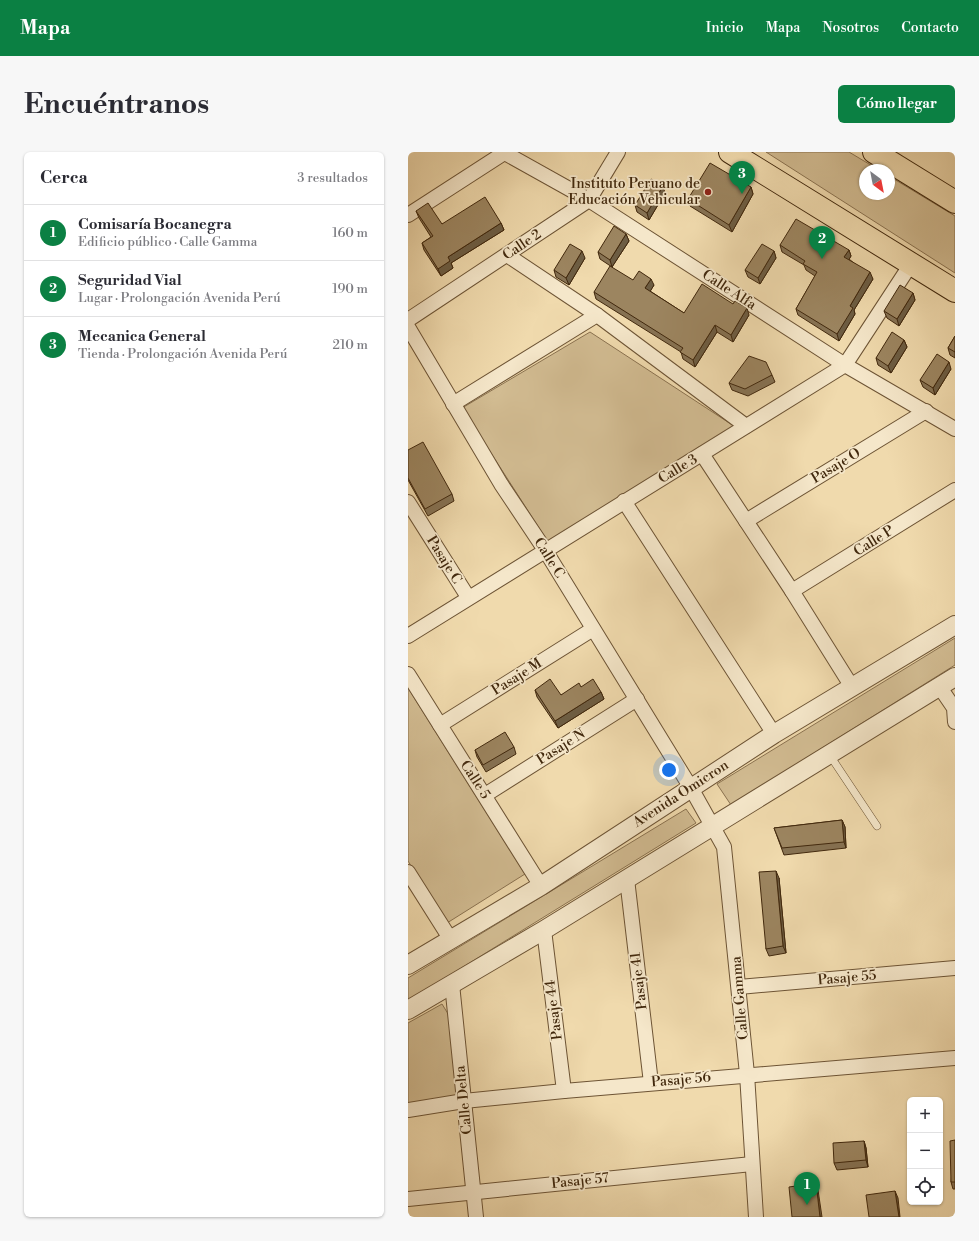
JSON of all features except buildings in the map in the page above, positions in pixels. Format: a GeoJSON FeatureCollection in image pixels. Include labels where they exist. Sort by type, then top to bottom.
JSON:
{"type":"FeatureCollection","features":[{"type":"Feature","properties":{"kind":"main road"},"geometry":{"type":"LineString","coordinates":[[730,152],[955,291]]}},
{"type":"Feature","properties":{"kind":"main road"},"geometry":{"type":"LineString","coordinates":[[874,152],[955,202]]}},
{"type":"Feature","properties":{"kind":"street","name":"Calle Alfa"},"geometry":{"type":"LineString","coordinates":[[504,152],[589,200],[845,365],[955,429]]}},
{"type":"Feature","properties":{"kind":"street"},"geometry":{"type":"LineString","coordinates":[[408,215],[504,152]]}},
{"type":"Feature","properties":{"kind":"street","name":"Calle 2"},"geometry":{"type":"LineString","coordinates":[[408,320],[589,200],[618,152]]}},
{"type":"Feature","properties":{"kind":"street"},"geometry":{"type":"LineString","coordinates":[[508,255],[597,315],[746,426]]}},
{"type":"Feature","properties":{"kind":"street","name":"Calle 3"},"geometry":{"type":"LineString","coordinates":[[408,636],[468,597],[845,365],[911,264]]}},
{"type":"Feature","properties":{"kind":"street"},"geometry":{"type":"LineString","coordinates":[[453,404],[597,315]]}},
{"type":"Feature","properties":{"kind":"street","name":"Calle C"},"geometry":{"type":"LineString","coordinates":[[408,327],[501,484],[545,550],[691,788]]}},
{"type":"Feature","properties":{"kind":"street","name":"Pasaje O"},"geometry":{"type":"LineString","coordinates":[[746,521],[926,411]]}},
{"type":"Feature","properties":{"kind":"street"},"geometry":{"type":"LineString","coordinates":[[702,454],[792,591],[852,687]]}},
{"type":"Feature","properties":{"kind":"street","name":"Calle P"},"geometry":{"type":"LineString","coordinates":[[792,591],[955,490]]}},
{"type":"Feature","properties":{"kind":"street"},"geometry":{"type":"LineString","coordinates":[[624,501],[774,734]]}},
{"type":"Feature","properties":{"kind":"street","name":"Pasaje C"},"geometry":{"type":"LineString","coordinates":[[408,502],[468,597]]}},
{"type":"Feature","properties":{"kind":"street","name":"Avenida Omicron"},"geometry":{"type":"LineString","coordinates":[[408,965],[541,886],[774,734],[955,625]]}},
{"type":"Feature","properties":{"kind":"street","name":"Pasaje M"},"geometry":{"type":"LineString","coordinates":[[440,725],[593,629]]}},
{"type":"Feature","properties":{"kind":"street","name":"Calle 5"},"geometry":{"type":"LineString","coordinates":[[408,674],[541,886]]}},
{"type":"Feature","properties":{"kind":"street"},"geometry":{"type":"LineString","coordinates":[[408,1010],[544,930],[955,677]]}},
{"type":"Feature","properties":{"kind":"street"},"geometry":{"type":"LineString","coordinates":[[940,686],[954,708],[955,722]]}},
{"type":"Feature","properties":{"kind":"street","name":"Pasaje N"},"geometry":{"type":"LineString","coordinates":[[485,795],[637,699]]}},
{"type":"Feature","properties":{"kind":"street","name":"Calle Gamma"},"geometry":{"type":"LineString","coordinates":[[691,788],[724,847],[747,1074],[756,1217]]}},
{"type":"Feature","properties":{"kind":"street"},"geometry":{"type":"LineString","coordinates":[[408,872],[451,940]]}},
{"type":"Feature","properties":{"kind":"street","name":"Pasaje 41"},"geometry":{"type":"LineString","coordinates":[[627,879],[651,1083]]}},
{"type":"Feature","properties":{"kind":"street","name":"Pasaje 44"},"geometry":{"type":"LineString","coordinates":[[544,930],[564,1091]]}},
{"type":"Feature","properties":{"kind":"street","name":"Pasaje 55"},"geometry":{"type":"LineString","coordinates":[[739,987],[955,968]]}},
{"type":"Feature","properties":{"kind":"street","name":"Calle Delta"},"geometry":{"type":"LineString","coordinates":[[452,984],[476,1217]]}},
{"type":"Feature","properties":{"kind":"street","name":"Pasaje 56"},"geometry":{"type":"LineString","coordinates":[[408,1110],[464,1101],[564,1091],[747,1074],[955,1058]]}},
{"type":"Feature","properties":{"kind":"street","name":"Pasaje 57"},"geometry":{"type":"LineString","coordinates":[[408,1199],[752,1164]]}},
{"type":"Feature","properties":{"kind":"lane"},"geometry":{"type":"LineString","coordinates":[[829,754],[877,826]]}},
{"type":"Feature","properties":{"kind":"shaded area"},"geometry":{"type":"Polygon","coordinates":[[[766,152],[849,152],[869,164],[859,164],[859,200],[895,200],[895,180],[955,216],[955,273],[766,152]]]}},
{"type":"Feature","properties":{"kind":"shaded area"},"geometry":{"type":"Polygon","coordinates":[[[590,332],[737,428],[550,545],[462,408],[590,332]]]}},
{"type":"Feature","properties":{"kind":"shaded area"},"geometry":{"type":"Polygon","coordinates":[[[955,638],[955,665],[731,805],[717,784],[955,638]]]}},
{"type":"Feature","properties":{"kind":"shaded area"},"geometry":{"type":"Polygon","coordinates":[[[408,688],[525,874],[447,923],[408,861],[408,688]]]}},
{"type":"Feature","properties":{"kind":"shaded area"},"geometry":{"type":"Polygon","coordinates":[[[686,809],[696,823],[408,1001],[408,978],[686,809]]]}},
{"type":"Feature","properties":{"kind":"shaded area"},"geometry":{"type":"Polygon","coordinates":[[[442,1004],[450,1017],[458,1100],[408,1108],[408,1023],[442,1004]]]}},
{"type":"Feature","properties":{"kind":"place","name":"Instituto Peruano de Educación Vehicular"},"geometry":{"type":"Point","coordinates":[708,192]}},
{"type":"Feature","properties":{"kind":"place","name":"Mecanica General"},"geometry":{"type":"Point","coordinates":[742,194]}},
{"type":"Feature","properties":{"kind":"place","name":"Seguridad Vial"},"geometry":{"type":"Point","coordinates":[822,259]}},
{"type":"Feature","properties":{"kind":"place","name":"Comisaría Bocanegra"},"geometry":{"type":"Point","coordinates":[807,1205]}}]}
